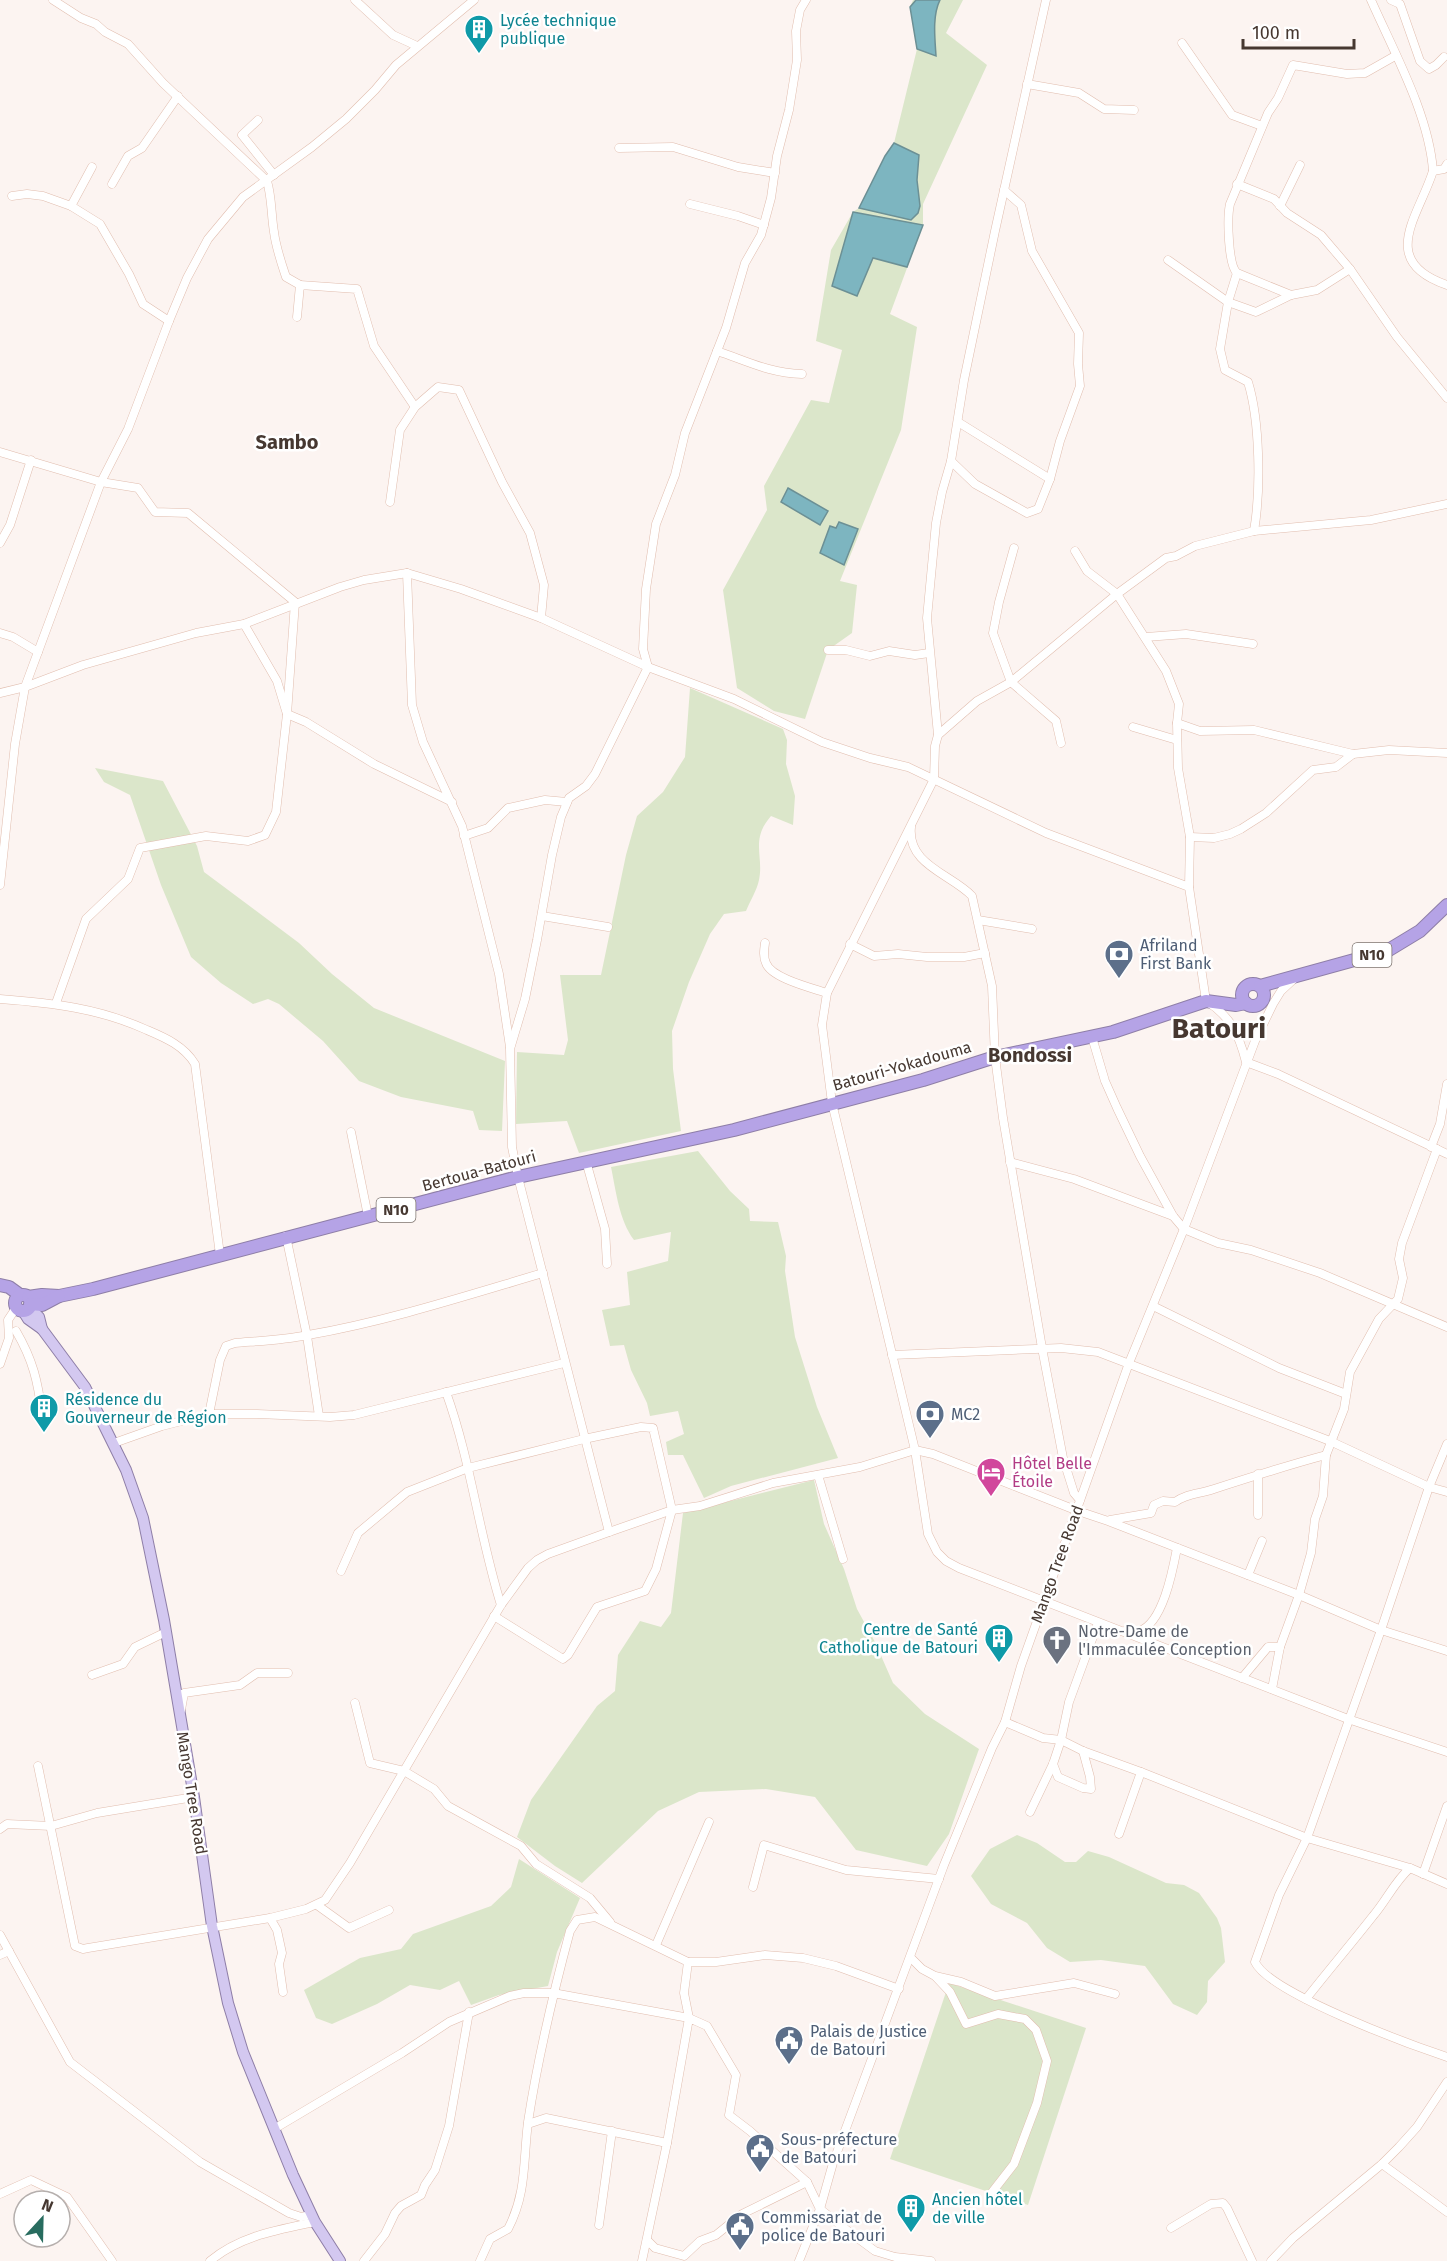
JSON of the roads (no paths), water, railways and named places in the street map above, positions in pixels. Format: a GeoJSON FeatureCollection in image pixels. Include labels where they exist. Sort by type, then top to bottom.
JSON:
{"type":"FeatureCollection","features":[{"type":"Feature","properties":{"kind":"highway","name":"N10"},"geometry":{"type":"LineString","coordinates":[[1260,986],[1387,951],[1420,931],[1447,905]]}},
{"type":"Feature","properties":{"kind":"highway","name":"N10"},"geometry":{"type":"LineString","coordinates":[[1263,1000],[1290,979]]}},
{"type":"Feature","properties":{"kind":"highway"},"geometry":{"type":"LineString","coordinates":[[1250,984],[1260,986],[1263,991],[1263,1000],[1256,1006],[1244,997],[1250,984]]}},
{"type":"Feature","properties":{"kind":"highway","name":"Batouri-Yokadouma"},"geometry":{"type":"LineString","coordinates":[[734,1130],[923,1080],[995,1057],[1092,1037],[1212,1002],[1236,1005],[1244,997]]}},
{"type":"Feature","properties":{"kind":"highway","name":"Bertoua-Batouri"},"geometry":{"type":"LineString","coordinates":[[23,1304],[42,1305],[59,1296],[518,1177],[734,1130]]}},
{"type":"Feature","properties":{"kind":"highway"},"geometry":{"type":"LineString","coordinates":[[0,1284],[15,1291],[23,1304]]}},
{"type":"Feature","properties":{"kind":"highway"},"geometry":{"type":"LineString","coordinates":[[0,1291],[5,1297],[23,1304]]}},
{"type":"Feature","properties":{"kind":"main road","name":"Mango Tree Road"},"geometry":{"type":"LineString","coordinates":[[23,1304],[28,1319],[42,1329],[85,1386],[126,1470],[143,1518],[181,1715],[212,1926],[228,2003],[243,2052],[313,2218],[340,2261]]}},
{"type":"Feature","properties":{"kind":"street"},"geometry":{"type":"LineString","coordinates":[[53,0],[128,44],[178,96],[271,178]]}},
{"type":"Feature","properties":{"kind":"street"},"geometry":{"type":"LineString","coordinates":[[356,0],[393,35],[417,46]]}},
{"type":"Feature","properties":{"kind":"street"},"geometry":{"type":"LineString","coordinates":[[0,885],[15,744],[25,687],[101,482],[128,429],[169,321],[208,239],[243,197],[346,119],[375,90],[396,64],[474,0]]}},
{"type":"Feature","properties":{"kind":"street"},"geometry":{"type":"LineString","coordinates":[[510,1049],[525,999],[554,843],[567,802],[586,786],[594,774],[648,667],[644,649],[646,589],[656,524],[675,475],[685,433],[726,328],[745,263],[759,241],[764,225],[796,72],[796,31],[800,10],[806,0]]}},
{"type":"Feature","properties":{"kind":"street"},"geometry":{"type":"LineString","coordinates":[[1046,0],[964,380],[951,461],[936,523],[927,618],[938,735],[935,746],[934,779],[827,993],[822,1025],[832,1103],[915,1450],[928,1534],[937,1552],[946,1561],[959,1568],[1045,1599],[1098,1623],[1348,1719],[1447,1752]]}},
{"type":"Feature","properties":{"kind":"street"},"geometry":{"type":"LineString","coordinates":[[1371,0],[1430,141],[1433,171],[1413,217],[1407,246],[1411,259],[1420,270],[1434,281],[1447,285]]}},
{"type":"Feature","properties":{"kind":"street"},"geometry":{"type":"LineString","coordinates":[[1391,0],[1400,4],[1420,61],[1429,69],[1444,57]]}},
{"type":"Feature","properties":{"kind":"street"},"geometry":{"type":"LineString","coordinates":[[1182,43],[1232,115],[1262,126]]}},
{"type":"Feature","properties":{"kind":"street"},"geometry":{"type":"LineString","coordinates":[[1291,295],[1237,273],[1231,263],[1227,216],[1237,184],[1262,126],[1293,65],[1347,74],[1365,73],[1395,56]]}},
{"type":"Feature","properties":{"kind":"street"},"geometry":{"type":"LineString","coordinates":[[1027,84],[1079,93],[1104,109],[1134,110]]}},
{"type":"Feature","properties":{"kind":"street"},"geometry":{"type":"LineString","coordinates":[[112,184],[128,156],[142,148],[178,96]]}},
{"type":"Feature","properties":{"kind":"street"},"geometry":{"type":"LineString","coordinates":[[258,120],[242,135],[271,178],[276,247],[286,277],[300,285],[357,289],[374,346],[415,407]]}},
{"type":"Feature","properties":{"kind":"street"},"geometry":{"type":"LineString","coordinates":[[619,148],[673,147],[738,167],[775,173]]}},
{"type":"Feature","properties":{"kind":"street"},"geometry":{"type":"LineString","coordinates":[[1433,171],[1444,169],[1447,164]]}},
{"type":"Feature","properties":{"kind":"street"},"geometry":{"type":"LineString","coordinates":[[1280,206],[1300,165]]}},
{"type":"Feature","properties":{"kind":"street"},"geometry":{"type":"LineString","coordinates":[[71,206],[92,167]]}},
{"type":"Feature","properties":{"kind":"street"},"geometry":{"type":"LineString","coordinates":[[1237,184],[1274,199],[1287,213],[1321,235],[1350,269],[1397,337],[1447,398]]}},
{"type":"Feature","properties":{"kind":"street"},"geometry":{"type":"LineString","coordinates":[[951,461],[975,484],[1027,513],[1038,509],[1080,386],[1079,333],[1032,251],[1021,206],[1004,190]]}},
{"type":"Feature","properties":{"kind":"street"},"geometry":{"type":"LineString","coordinates":[[12,196],[27,194],[43,196],[71,206],[100,224],[129,274],[143,304],[169,321]]}},
{"type":"Feature","properties":{"kind":"street"},"geometry":{"type":"LineString","coordinates":[[690,204],[764,225]]}},
{"type":"Feature","properties":{"kind":"street"},"geometry":{"type":"LineString","coordinates":[[1168,260],[1228,302],[1256,312],[1291,295],[1317,290],[1350,269]]}},
{"type":"Feature","properties":{"kind":"street"},"geometry":{"type":"LineString","coordinates":[[1237,273],[1228,302],[1220,349],[1225,370],[1248,382],[1254,401],[1259,500],[1254,531]]}},
{"type":"Feature","properties":{"kind":"street"},"geometry":{"type":"LineString","coordinates":[[297,317],[300,285]]}},
{"type":"Feature","properties":{"kind":"street"},"geometry":{"type":"LineString","coordinates":[[717,351],[759,368],[802,374]]}},
{"type":"Feature","properties":{"kind":"street"},"geometry":{"type":"LineString","coordinates":[[390,502],[400,430],[415,407],[438,387],[459,390],[502,482],[530,534],[544,585],[541,618]]}},
{"type":"Feature","properties":{"kind":"street"},"geometry":{"type":"LineString","coordinates":[[958,422],[1050,479]]}},
{"type":"Feature","properties":{"kind":"street"},"geometry":{"type":"LineString","coordinates":[[0,452],[101,482],[138,488],[155,512],[188,513],[295,602]]}},
{"type":"Feature","properties":{"kind":"street"},"geometry":{"type":"LineString","coordinates":[[0,543],[10,525],[31,460]]}},
{"type":"Feature","properties":{"kind":"street"},"geometry":{"type":"LineString","coordinates":[[938,735],[977,701],[1011,682],[1117,594],[1166,558],[1176,556],[1195,546],[1254,531],[1371,520],[1445,504],[1447,494]]}},
{"type":"Feature","properties":{"kind":"street"},"geometry":{"type":"LineString","coordinates":[[1014,548],[993,633],[1011,682],[1056,721],[1060,743]]}},
{"type":"Feature","properties":{"kind":"street"},"geometry":{"type":"LineString","coordinates":[[1075,551],[1087,571],[1117,594],[1170,677],[1179,704],[1178,768],[1190,837],[1189,887],[1212,1002],[1226,1016],[1242,1045],[1246,1062],[1278,1074],[1447,1154]]}},
{"type":"Feature","properties":{"kind":"street"},"geometry":{"type":"LineString","coordinates":[[406,573],[412,705],[423,742],[452,802],[464,836],[499,974],[510,1049],[512,1147],[564,1363],[609,1532]]}},
{"type":"Feature","properties":{"kind":"street"},"geometry":{"type":"LineString","coordinates":[[0,693],[195,633],[244,624],[295,602],[364,580],[406,573],[461,589],[541,618],[648,667],[734,699],[822,742],[870,758],[908,766],[1046,833],[1189,887]]}},
{"type":"Feature","properties":{"kind":"street"},"geometry":{"type":"LineString","coordinates":[[56,1003],[86,919],[128,879],[140,848],[206,836],[248,841],[265,835],[276,812],[287,714],[295,602]]}},
{"type":"Feature","properties":{"kind":"street"},"geometry":{"type":"LineString","coordinates":[[244,624],[277,681],[287,714]]}},
{"type":"Feature","properties":{"kind":"street"},"geometry":{"type":"LineString","coordinates":[[0,633],[13,637],[38,652]]}},
{"type":"Feature","properties":{"kind":"street"},"geometry":{"type":"LineString","coordinates":[[1146,638],[1186,634],[1253,644]]}},
{"type":"Feature","properties":{"kind":"street"},"geometry":{"type":"LineString","coordinates":[[828,650],[846,650],[870,656],[889,651],[915,655],[929,653]]}},
{"type":"Feature","properties":{"kind":"street"},"geometry":{"type":"LineString","coordinates":[[287,714],[306,722],[374,764],[452,802]]}},
{"type":"Feature","properties":{"kind":"street"},"geometry":{"type":"LineString","coordinates":[[1177,723],[1200,731],[1254,730],[1353,754],[1389,750],[1447,753]]}},
{"type":"Feature","properties":{"kind":"street"},"geometry":{"type":"LineString","coordinates":[[1133,728],[1177,740]]}},
{"type":"Feature","properties":{"kind":"street"},"geometry":{"type":"LineString","coordinates":[[1190,837],[1214,838],[1241,829],[1266,813],[1313,770],[1336,767],[1353,754]]}},
{"type":"Feature","properties":{"kind":"street"},"geometry":{"type":"LineString","coordinates":[[464,836],[488,828],[508,808],[544,800],[567,802]]}},
{"type":"Feature","properties":{"kind":"street"},"geometry":{"type":"LineString","coordinates":[[911,823],[910,834],[914,850],[925,863],[962,885],[972,896],[978,920],[992,986],[995,1057],[1010,1162],[1042,1348],[1063,1458],[1074,1492],[1080,1500]]}},
{"type":"Feature","properties":{"kind":"street"},"geometry":{"type":"LineString","coordinates":[[898,850],[914,850]]}},
{"type":"Feature","properties":{"kind":"street"},"geometry":{"type":"LineString","coordinates":[[542,916],[608,927]]}},
{"type":"Feature","properties":{"kind":"street"},"geometry":{"type":"LineString","coordinates":[[978,920],[1032,929]]}},
{"type":"Feature","properties":{"kind":"street"},"geometry":{"type":"LineString","coordinates":[[765,943],[765,962],[771,971],[827,993]]}},
{"type":"Feature","properties":{"kind":"street"},"geometry":{"type":"LineString","coordinates":[[850,944],[874,956],[898,954],[964,957],[985,953]]}},
{"type":"Feature","properties":{"kind":"street","name":"Mango Tree Road"},"geometry":{"type":"LineString","coordinates":[[798,2261],[820,2209],[833,2163],[939,1879],[992,1748],[1005,1722],[1021,1666],[1129,1363],[1184,1229],[1246,1062],[1273,1004],[1290,979]]}},
{"type":"Feature","properties":{"kind":"street"},"geometry":{"type":"LineString","coordinates":[[0,999],[56,1003],[103,1012],[167,1039],[188,1054],[195,1064],[220,1255]]}},
{"type":"Feature","properties":{"kind":"street"},"geometry":{"type":"LineString","coordinates":[[1092,1037],[1105,1081],[1117,1108],[1173,1216],[1184,1229],[1218,1243],[1251,1250],[1310,1269],[1447,1327]]}},
{"type":"Feature","properties":{"kind":"street"},"geometry":{"type":"LineString","coordinates":[[1272,1689],[1280,1647],[1311,1553],[1315,1519],[1323,1496],[1326,1455],[1344,1408],[1350,1371],[1379,1319],[1398,1299],[1403,1278],[1399,1259],[1402,1243],[1434,1148],[1447,1084]]}},
{"type":"Feature","properties":{"kind":"street"},"geometry":{"type":"LineString","coordinates":[[351,1132],[368,1216]]}},
{"type":"Feature","properties":{"kind":"street"},"geometry":{"type":"LineString","coordinates":[[586,1161],[605,1229],[607,1264]]}},
{"type":"Feature","properties":{"kind":"street"},"geometry":{"type":"LineString","coordinates":[[1010,1162],[1074,1179],[1173,1216]]}},
{"type":"Feature","properties":{"kind":"street"},"geometry":{"type":"LineString","coordinates":[[286,1236],[307,1336],[319,1416]]}},
{"type":"Feature","properties":{"kind":"street"},"geometry":{"type":"LineString","coordinates":[[209,1414],[220,1360],[226,1346],[235,1343],[307,1336],[425,1309],[543,1273]]}},
{"type":"Feature","properties":{"kind":"street"},"geometry":{"type":"LineString","coordinates":[[9,1338],[21,1324],[23,1304]]}},
{"type":"Feature","properties":{"kind":"street"},"geometry":{"type":"LineString","coordinates":[[0,1364],[9,1338],[8,1320],[23,1304]]}},
{"type":"Feature","properties":{"kind":"street"},"geometry":{"type":"LineString","coordinates":[[1153,1306],[1279,1368],[1346,1394]]}},
{"type":"Feature","properties":{"kind":"street"},"geometry":{"type":"LineString","coordinates":[[16,1331],[28,1350],[37,1377],[42,1414]]}},
{"type":"Feature","properties":{"kind":"street"},"geometry":{"type":"LineString","coordinates":[[892,1355],[1042,1348],[1087,1350],[1129,1363],[1330,1441],[1429,1487],[1447,1492]]}},
{"type":"Feature","properties":{"kind":"street"},"geometry":{"type":"LineString","coordinates":[[114,1443],[162,1426],[209,1414],[354,1415],[564,1363]]}},
{"type":"Feature","properties":{"kind":"street"},"geometry":{"type":"LineString","coordinates":[[446,1392],[457,1422],[490,1568],[501,1605]]}},
{"type":"Feature","properties":{"kind":"street"},"geometry":{"type":"LineString","coordinates":[[341,1571],[358,1533],[407,1492],[468,1468],[584,1439],[641,1427],[653,1428],[672,1510],[664,1547],[649,1587],[639,1594],[597,1607],[565,1658],[560,1659],[494,1616]]}},
{"type":"Feature","properties":{"kind":"street"},"geometry":{"type":"LineString","coordinates":[[1447,1444],[1429,1487],[1307,1839],[1279,1895],[1255,1962],[1263,1971],[1306,1999],[1349,2020],[1447,2056]]}},
{"type":"Feature","properties":{"kind":"street"},"geometry":{"type":"LineString","coordinates":[[38,1766],[75,1946],[78,1948],[270,1918],[317,1905],[331,1894],[341,1878],[501,1605],[528,1568],[537,1560],[672,1510],[700,1506],[773,1483],[860,1467],[915,1450],[933,1454],[1248,1575],[1381,1630],[1447,1651]]}},
{"type":"Feature","properties":{"kind":"street"},"geometry":{"type":"LineString","coordinates":[[1108,1521],[1151,1513],[1154,1504],[1163,1501],[1175,1502],[1184,1496],[1326,1455]]}},
{"type":"Feature","properties":{"kind":"street"},"geometry":{"type":"LineString","coordinates":[[1258,1473],[1258,1515]]}},
{"type":"Feature","properties":{"kind":"street"},"geometry":{"type":"LineString","coordinates":[[818,1475],[843,1559]]}},
{"type":"Feature","properties":{"kind":"street"},"geometry":{"type":"LineString","coordinates":[[1248,1575],[1262,1541]]}},
{"type":"Feature","properties":{"kind":"street"},"geometry":{"type":"LineString","coordinates":[[1119,1631],[1140,1631],[1155,1619],[1168,1585],[1177,1548]]}},
{"type":"Feature","properties":{"kind":"street"},"geometry":{"type":"LineString","coordinates":[[1030,1812],[1053,1764],[1069,1702],[1098,1623]]}},
{"type":"Feature","properties":{"kind":"street"},"geometry":{"type":"LineString","coordinates":[[92,1675],[123,1665],[135,1647],[166,1632]]}},
{"type":"Feature","properties":{"kind":"street"},"geometry":{"type":"LineString","coordinates":[[1242,1678],[1268,1647],[1280,1647]]}},
{"type":"Feature","properties":{"kind":"street"},"geometry":{"type":"LineString","coordinates":[[181,1715],[184,1693],[240,1685],[257,1673],[288,1673]]}},
{"type":"Feature","properties":{"kind":"street"},"geometry":{"type":"LineString","coordinates":[[355,1703],[370,1763],[404,1771],[434,1789],[448,1806],[521,1846],[536,1864],[590,1898],[612,1924]]}},
{"type":"Feature","properties":{"kind":"street"},"geometry":{"type":"LineString","coordinates":[[1005,1722],[1043,1738],[1061,1740],[1083,1751],[1307,1839],[1410,1868],[1447,1884]]}},
{"type":"Feature","properties":{"kind":"street"},"geometry":{"type":"LineString","coordinates":[[1053,1764],[1058,1777],[1091,1789],[1083,1751]]}},
{"type":"Feature","properties":{"kind":"street"},"geometry":{"type":"LineString","coordinates":[[1119,1834],[1141,1772]]}},
{"type":"Feature","properties":{"kind":"street"},"geometry":{"type":"LineString","coordinates":[[0,1829],[7,1824],[51,1826],[97,1813],[194,1797]]}},
{"type":"Feature","properties":{"kind":"street"},"geometry":{"type":"LineString","coordinates":[[1423,1874],[1447,1806]]}},
{"type":"Feature","properties":{"kind":"street"},"geometry":{"type":"LineString","coordinates":[[656,1945],[709,1822]]}},
{"type":"Feature","properties":{"kind":"street"},"geometry":{"type":"LineString","coordinates":[[753,1887],[764,1845],[846,1870],[939,1879]]}},
{"type":"Feature","properties":{"kind":"street"},"geometry":{"type":"LineString","coordinates":[[1306,1999],[1338,1957],[1374,1916],[1400,1877],[1410,1868]]}},
{"type":"Feature","properties":{"kind":"street"},"geometry":{"type":"LineString","coordinates":[[317,1905],[349,1928],[389,1910]]}},
{"type":"Feature","properties":{"kind":"street"},"geometry":{"type":"LineString","coordinates":[[480,2261],[490,2239],[508,2229],[521,2196],[528,2124],[553,1993],[570,1930],[577,1920],[595,1917],[688,1962],[716,1962],[765,1955],[803,1958],[836,1966],[899,1989]]}},
{"type":"Feature","properties":{"kind":"street"},"geometry":{"type":"LineString","coordinates":[[270,1918],[277,1930],[282,1953],[279,1964],[283,1992]]}},
{"type":"Feature","properties":{"kind":"street"},"geometry":{"type":"LineString","coordinates":[[0,1935],[70,2062],[200,2162],[289,2213],[313,2218]]}},
{"type":"Feature","properties":{"kind":"street"},"geometry":{"type":"LineString","coordinates":[[0,1955],[9,1951]]}},
{"type":"Feature","properties":{"kind":"street"},"geometry":{"type":"LineString","coordinates":[[911,1958],[922,1969],[936,1976],[961,1982],[999,1997],[1074,1983],[1115,1994]]}},
{"type":"Feature","properties":{"kind":"street"},"geometry":{"type":"LineString","coordinates":[[642,2261],[667,2143],[689,2018],[684,1993],[688,1962]]}},
{"type":"Feature","properties":{"kind":"street"},"geometry":{"type":"LineString","coordinates":[[936,1976],[950,1992],[966,2024],[998,2014],[1025,2019],[1036,2030],[1045,2053],[1047,2061],[1037,2103],[1014,2163],[993,2191]]}},
{"type":"Feature","properties":{"kind":"street"},"geometry":{"type":"LineString","coordinates":[[274,2128],[469,2012],[510,1996],[524,1993],[553,1993],[689,2018],[706,2026],[736,2075],[729,2115],[807,2182],[820,2209],[875,2251],[896,2257],[931,2261]]}},
{"type":"Feature","properties":{"kind":"street"},"geometry":{"type":"LineString","coordinates":[[364,2261],[385,2234],[395,2213],[401,2206],[421,2195],[424,2185],[435,2170],[449,2126],[469,2012]]}},
{"type":"Feature","properties":{"kind":"street"},"geometry":{"type":"LineString","coordinates":[[1271,2261],[1293,2238],[1382,2164],[1416,2127],[1447,2082]]}},
{"type":"Feature","properties":{"kind":"street"},"geometry":{"type":"LineString","coordinates":[[528,2124],[546,2118],[667,2143]]}},
{"type":"Feature","properties":{"kind":"street"},"geometry":{"type":"LineString","coordinates":[[599,2224],[612,2131]]}},
{"type":"Feature","properties":{"kind":"street"},"geometry":{"type":"LineString","coordinates":[[1382,2164],[1447,2212]]}},
{"type":"Feature","properties":{"kind":"street"},"geometry":{"type":"LineString","coordinates":[[0,2194],[30,2180],[67,2197],[112,2261]]}},
{"type":"Feature","properties":{"kind":"street"},"geometry":{"type":"LineString","coordinates":[[647,2240],[655,2248],[684,2256],[700,2241],[716,2235],[742,2214],[807,2182]]}},
{"type":"Feature","properties":{"kind":"street"},"geometry":{"type":"LineString","coordinates":[[1171,2228],[1211,2204],[1223,2204],[1252,2261]]}},
{"type":"Feature","properties":{"kind":"street"},"geometry":{"type":"LineString","coordinates":[[210,2261],[221,2252],[243,2241],[313,2218]]}},
{"type":"Feature","properties":{"kind":"water"},"geometry":{"type":"Polygon","coordinates":[[[916,0],[940,0],[935,20],[936,56],[917,49],[910,7],[916,0]]]}},
{"type":"Feature","properties":{"kind":"water"},"geometry":{"type":"Polygon","coordinates":[[[894,143],[919,155],[917,180],[920,206],[918,213],[911,220],[859,208],[894,143]]]}},
{"type":"Feature","properties":{"kind":"water"},"geometry":{"type":"Polygon","coordinates":[[[853,212],[923,225],[907,267],[873,258],[857,296],[832,286],[853,212]]]}},
{"type":"Feature","properties":{"kind":"water"},"geometry":{"type":"Polygon","coordinates":[[[788,488],[828,511],[820,525],[781,502],[788,488]]]}},
{"type":"Feature","properties":{"kind":"water"},"geometry":{"type":"Polygon","coordinates":[[[839,522],[858,529],[844,565],[820,553],[830,526],[836,528],[839,522]]]}},
{"type":"Feature","properties":{"kind":"place","name":"Lycée technique publique"},"geometry":{"type":"Point","coordinates":[479,54]}},
{"type":"Feature","properties":{"kind":"place","name":"Afriland First Bank"},"geometry":{"type":"Point","coordinates":[1119,980]}},
{"type":"Feature","properties":{"kind":"place","name":"Résidence du Gouverneur de Région"},"geometry":{"type":"Point","coordinates":[44,1434]}},
{"type":"Feature","properties":{"kind":"place","name":"MC2"},"geometry":{"type":"Point","coordinates":[930,1440]}},
{"type":"Feature","properties":{"kind":"place","name":"Hôtel Belle Étoile"},"geometry":{"type":"Point","coordinates":[991,1498]}},
{"type":"Feature","properties":{"kind":"place","name":"Centre de Santé Catholique de Batouri"},"geometry":{"type":"Point","coordinates":[999,1664]}},
{"type":"Feature","properties":{"kind":"place","name":"Notre-Dame de l'Immaculée Conception"},"geometry":{"type":"Point","coordinates":[1057,1666]}},
{"type":"Feature","properties":{"kind":"place","name":"Palais de Justice de Batouri"},"geometry":{"type":"Point","coordinates":[789,2066]}},
{"type":"Feature","properties":{"kind":"place","name":"Sous-préfecture de Batouri"},"geometry":{"type":"Point","coordinates":[760,2174]}},
{"type":"Feature","properties":{"kind":"place","name":"Ancien hôtel de ville"},"geometry":{"type":"Point","coordinates":[911,2234]}},
{"type":"Feature","properties":{"kind":"place","name":"Commissariat de police de Batouri"},"geometry":{"type":"Point","coordinates":[740,2252]}},
{"type":"Feature","properties":{"kind":"district","name":"Sambo"},"geometry":{"type":"Point","coordinates":[287,442]}},
{"type":"Feature","properties":{"kind":"district","name":"Batouri"},"geometry":{"type":"Point","coordinates":[1219,1028]}},
{"type":"Feature","properties":{"kind":"district","name":"Bondossi"},"geometry":{"type":"Point","coordinates":[1030,1055]}}]}
